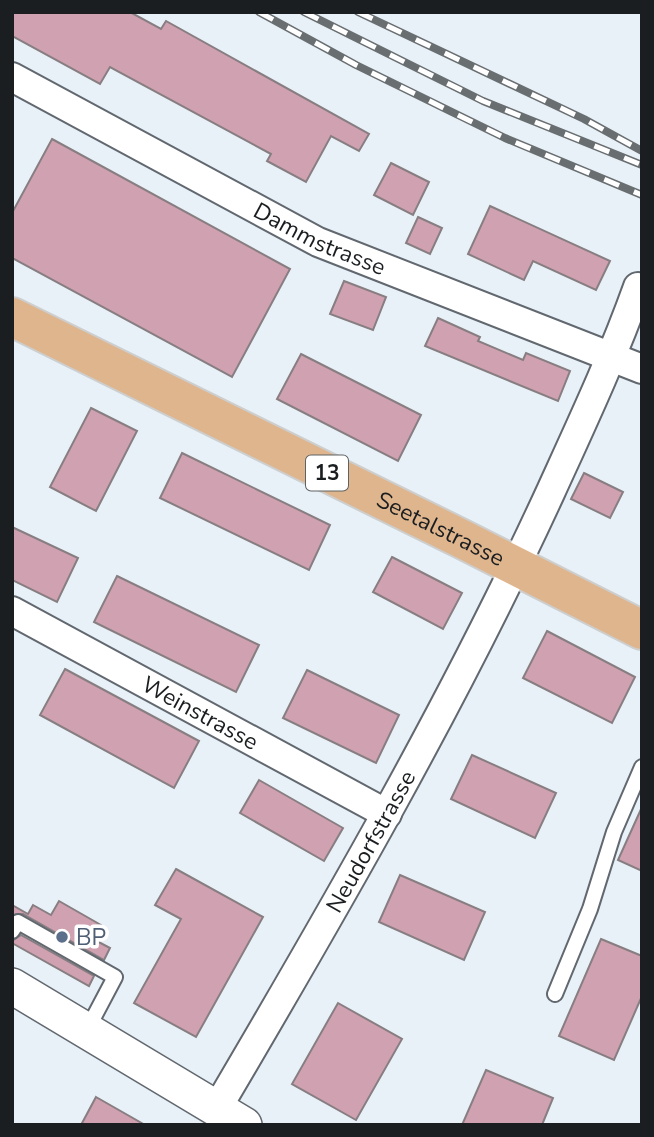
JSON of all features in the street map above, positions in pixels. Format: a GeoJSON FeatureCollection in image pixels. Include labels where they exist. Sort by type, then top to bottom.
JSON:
{"type":"FeatureCollection","features":[{"type":"Feature","properties":{"kind":"main road","name":"Seetalstrasse"},"geometry":{"type":"LineString","coordinates":[[12,317],[642,630]]}},
{"type":"Feature","properties":{"kind":"street","name":"Dammstrasse"},"geometry":{"type":"LineString","coordinates":[[12,77],[318,242],[642,369]]}},
{"type":"Feature","properties":{"kind":"street","name":"Neudorfstrasse"},"geometry":{"type":"LineString","coordinates":[[230,1117],[517,567],[612,357],[638,286]]}},
{"type":"Feature","properties":{"kind":"street","name":"Weinstrasse"},"geometry":{"type":"LineString","coordinates":[[12,611],[387,814]]}},
{"type":"Feature","properties":{"kind":"street"},"geometry":{"type":"LineString","coordinates":[[12,986],[230,1117]]}},
{"type":"Feature","properties":{"kind":"lane"},"geometry":{"type":"LineString","coordinates":[[555,994],[590,909],[614,832],[642,766]]}},
{"type":"Feature","properties":{"kind":"lane"},"geometry":{"type":"LineString","coordinates":[[12,931],[18,922],[116,977],[86,1031]]}},
{"type":"Feature","properties":{"kind":"building"},"geometry":{"type":"Polygon","coordinates":[[[12,12],[130,12],[161,29],[166,21],[369,134],[359,151],[331,136],[306,182],[267,161],[271,154],[110,67],[100,84],[12,36],[12,12]]]}},
{"type":"Feature","properties":{"kind":"building"},"geometry":{"type":"Polygon","coordinates":[[[52,139],[290,269],[232,377],[12,258],[12,213],[52,139]]]}},
{"type":"Feature","properties":{"kind":"building"},"geometry":{"type":"Polygon","coordinates":[[[391,163],[429,182],[413,215],[374,195],[391,163]]]}},
{"type":"Feature","properties":{"kind":"building"},"geometry":{"type":"Polygon","coordinates":[[[490,206],[610,261],[596,290],[533,261],[524,280],[468,254],[490,206]]]}},
{"type":"Feature","properties":{"kind":"building"},"geometry":{"type":"Polygon","coordinates":[[[418,217],[442,228],[430,254],[406,243],[418,217]]]}},
{"type":"Feature","properties":{"kind":"building"},"geometry":{"type":"Polygon","coordinates":[[[344,281],[386,297],[373,330],[330,314],[344,281]]]}},
{"type":"Feature","properties":{"kind":"building"},"geometry":{"type":"Polygon","coordinates":[[[438,318],[480,337],[478,341],[523,360],[526,353],[570,371],[558,401],[425,346],[438,318]]]}},
{"type":"Feature","properties":{"kind":"building"},"geometry":{"type":"Polygon","coordinates":[[[301,354],[421,415],[398,461],[277,399],[301,354]]]}},
{"type":"Feature","properties":{"kind":"building"},"geometry":{"type":"Polygon","coordinates":[[[91,408],[137,431],[96,511],[50,487],[91,408]]]}},
{"type":"Feature","properties":{"kind":"building"},"geometry":{"type":"Polygon","coordinates":[[[182,453],[330,525],[309,570],[160,498],[182,453]]]}},
{"type":"Feature","properties":{"kind":"building"},"geometry":{"type":"Polygon","coordinates":[[[584,473],[623,492],[610,518],[571,499],[584,473]]]}},
{"type":"Feature","properties":{"kind":"building"},"geometry":{"type":"Polygon","coordinates":[[[12,527],[78,558],[57,602],[12,580],[12,527]]]}},
{"type":"Feature","properties":{"kind":"building"},"geometry":{"type":"Polygon","coordinates":[[[392,557],[462,593],[443,629],[373,592],[392,557]]]}},
{"type":"Feature","properties":{"kind":"building"},"geometry":{"type":"Polygon","coordinates":[[[117,576],[259,645],[236,692],[94,622],[117,576]]]}},
{"type":"Feature","properties":{"kind":"building"},"geometry":{"type":"Polygon","coordinates":[[[547,631],[635,677],[612,723],[523,678],[547,631]]]}},
{"type":"Feature","properties":{"kind":"building"},"geometry":{"type":"Polygon","coordinates":[[[65,669],[199,741],[174,788],[40,715],[65,669]]]}},
{"type":"Feature","properties":{"kind":"building"},"geometry":{"type":"Polygon","coordinates":[[[307,670],[399,715],[376,763],[283,718],[307,670]]]}},
{"type":"Feature","properties":{"kind":"building"},"geometry":{"type":"Polygon","coordinates":[[[472,755],[556,793],[535,838],[451,799],[472,755]]]}},
{"type":"Feature","properties":{"kind":"building"},"geometry":{"type":"Polygon","coordinates":[[[259,780],[343,828],[324,861],[240,813],[259,780]]]}},
{"type":"Feature","properties":{"kind":"building"},"geometry":{"type":"Polygon","coordinates":[[[642,807],[642,871],[618,860],[642,807]]]}},
{"type":"Feature","properties":{"kind":"building"},"geometry":{"type":"Polygon","coordinates":[[[176,869],[263,917],[196,1037],[134,1003],[181,919],[155,905],[176,869]]]}},
{"type":"Feature","properties":{"kind":"building"},"geometry":{"type":"Polygon","coordinates":[[[400,875],[485,912],[464,960],[379,922],[400,875]]]}},
{"type":"Feature","properties":{"kind":"building"},"geometry":{"type":"Polygon","coordinates":[[[59,901],[101,925],[93,939],[110,948],[104,960],[23,914],[12,915],[12,905],[28,914],[33,905],[51,915],[59,901]]]}},
{"type":"Feature","properties":{"kind":"building"},"geometry":{"type":"Polygon","coordinates":[[[21,935],[94,976],[89,986],[12,943],[21,935]]]}},
{"type":"Feature","properties":{"kind":"building"},"geometry":{"type":"Polygon","coordinates":[[[601,939],[642,956],[642,996],[614,1060],[559,1036],[601,939]]]}},
{"type":"Feature","properties":{"kind":"building"},"geometry":{"type":"Polygon","coordinates":[[[338,1003],[402,1039],[356,1120],[292,1084],[338,1003]]]}},
{"type":"Feature","properties":{"kind":"building"},"geometry":{"type":"Polygon","coordinates":[[[486,1070],[553,1098],[542,1125],[462,1125],[486,1070]]]}},
{"type":"Feature","properties":{"kind":"building"},"geometry":{"type":"Polygon","coordinates":[[[96,1097],[145,1125],[81,1125],[96,1097]]]}},
{"type":"Feature","properties":{"kind":"railway"},"geometry":{"type":"LineString","coordinates":[[259,12],[356,65],[505,138],[642,195]]}},
{"type":"Feature","properties":{"kind":"railway"},"geometry":{"type":"LineString","coordinates":[[304,12],[483,101],[642,165]]}},
{"type":"Feature","properties":{"kind":"railway"},"geometry":{"type":"LineString","coordinates":[[358,12],[584,119],[642,151]]}},
{"type":"Feature","properties":{"kind":"place","name":"BP"},"geometry":{"type":"Point","coordinates":[62,937]}}]}
